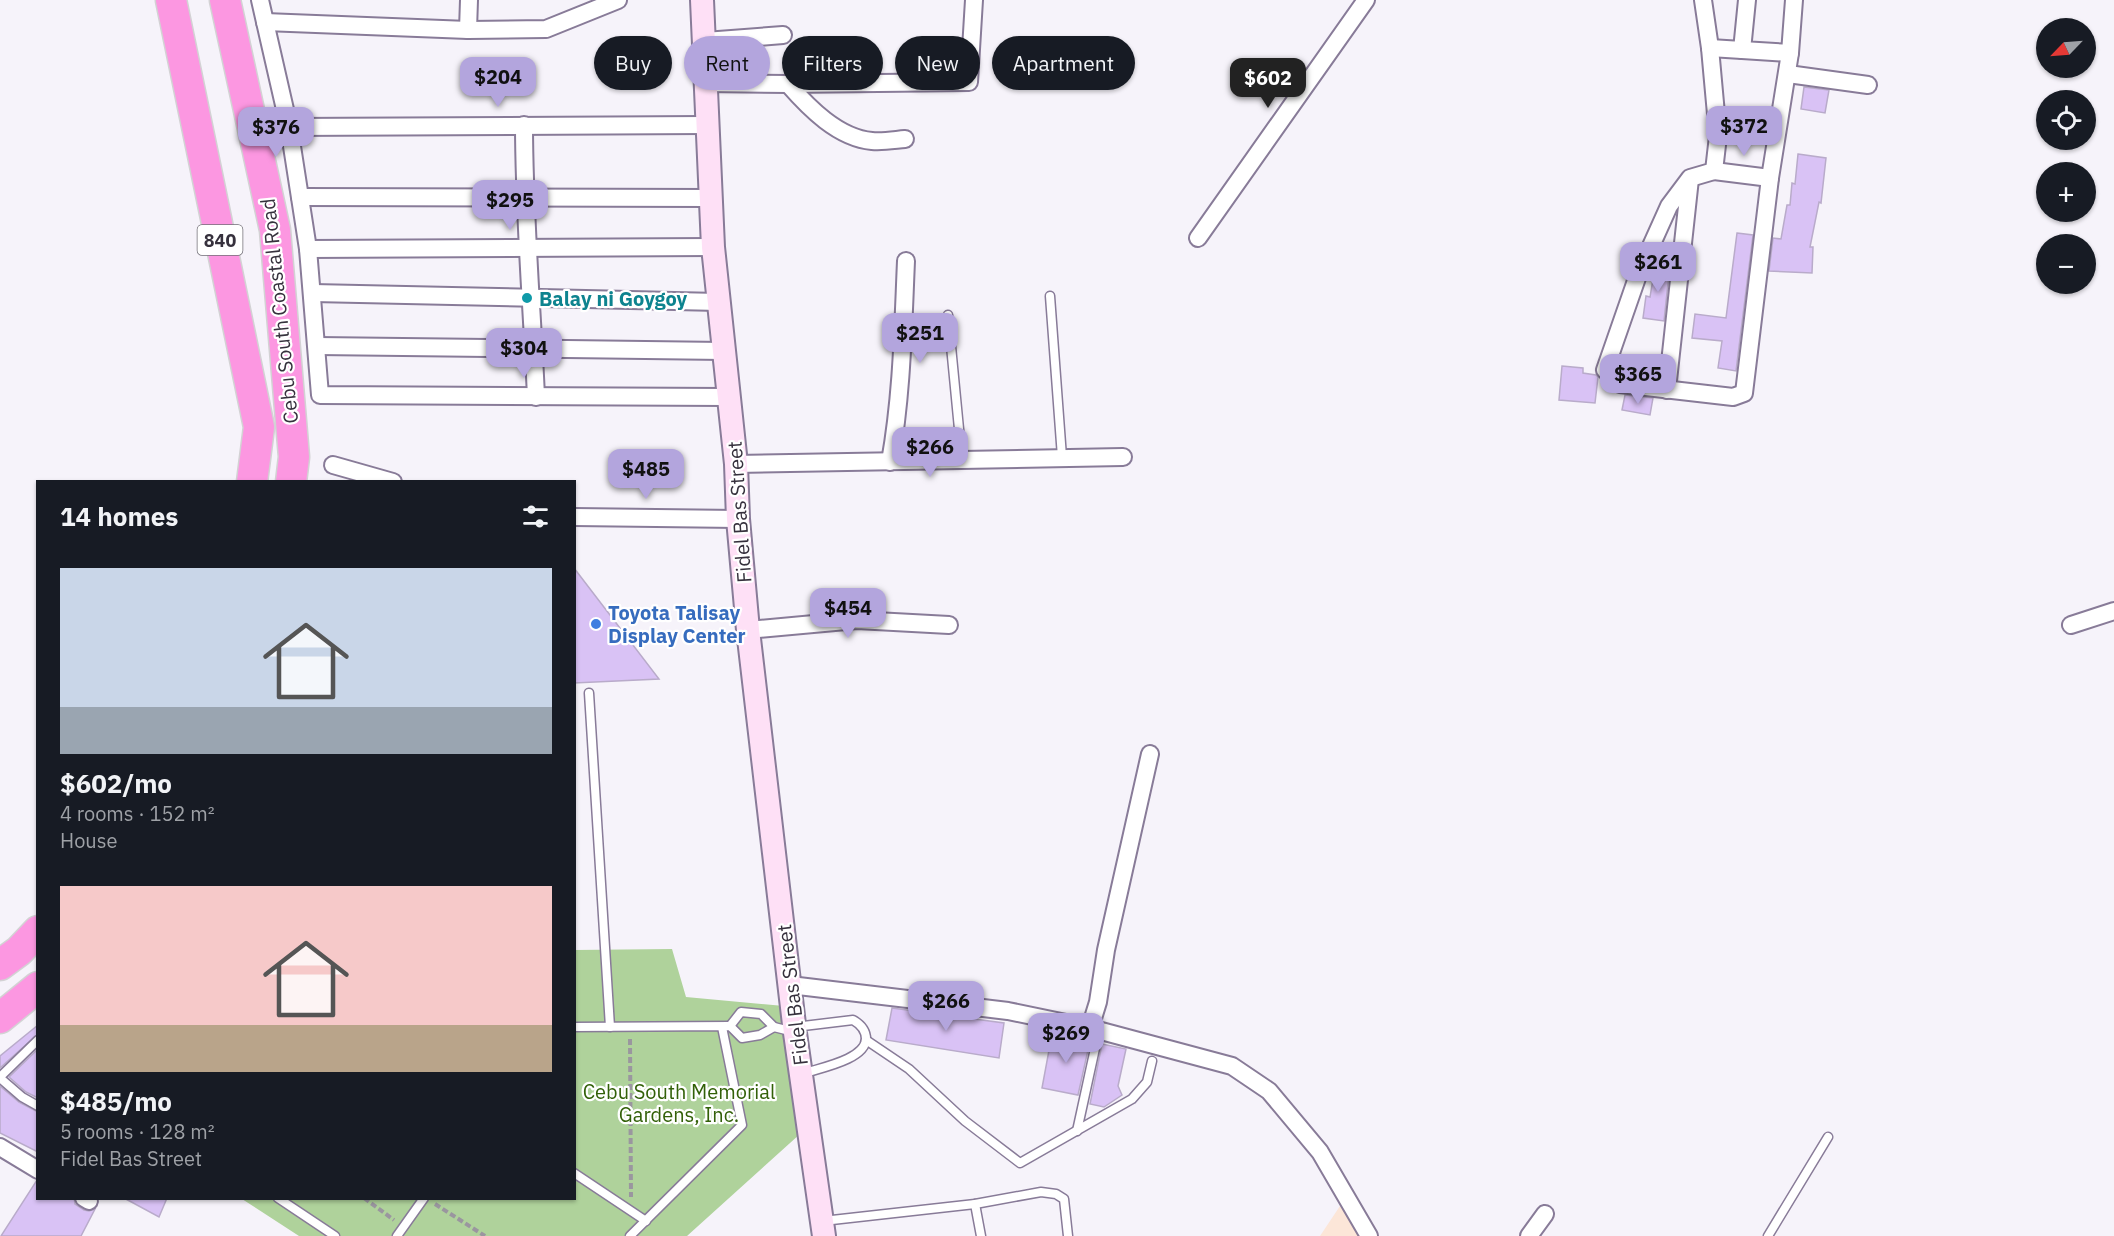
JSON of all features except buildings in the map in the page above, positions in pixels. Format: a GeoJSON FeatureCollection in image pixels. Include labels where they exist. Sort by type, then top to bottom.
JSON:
{"type":"FeatureCollection","features":[{"type":"Feature","properties":{"kind":"highway","name":"Cebu South Coastal Road"},"geometry":{"type":"LineString","coordinates":[[171,0],[259,427],[252,480]]}},
{"type":"Feature","properties":{"kind":"highway","name":"Cebu South Coastal Road"},"geometry":{"type":"LineString","coordinates":[[225,0],[276,242],[294,457],[291,480]]}},
{"type":"Feature","properties":{"kind":"highway"},"geometry":{"type":"LineString","coordinates":[[0,965],[19,951],[36,933]]}},
{"type":"Feature","properties":{"kind":"highway"},"geometry":{"type":"LineString","coordinates":[[0,1018],[36,989]]}},
{"type":"Feature","properties":{"kind":"street"},"geometry":{"type":"LineString","coordinates":[[260,0],[289,127],[308,249],[320,395],[728,396]]}},
{"type":"Feature","properties":{"kind":"street"},"geometry":{"type":"LineString","coordinates":[[468,30],[469,0]]}},
{"type":"Feature","properties":{"kind":"street"},"geometry":{"type":"LineString","coordinates":[[265,22],[468,30],[546,29],[618,0]]}},
{"type":"Feature","properties":{"kind":"street","name":"Fidel Bas Street"},"geometry":{"type":"LineString","coordinates":[[702,0],[704,36]]}},
{"type":"Feature","properties":{"kind":"street"},"geometry":{"type":"LineString","coordinates":[[883,83],[969,82],[974,0]]}},
{"type":"Feature","properties":{"kind":"street"},"geometry":{"type":"LineString","coordinates":[[1198,238],[1366,0]]}},
{"type":"Feature","properties":{"kind":"street"},"geometry":{"type":"LineString","coordinates":[[1703,0],[1718,136],[1714,171]]}},
{"type":"Feature","properties":{"kind":"street"},"geometry":{"type":"LineString","coordinates":[[1742,50],[1747,0]]}},
{"type":"Feature","properties":{"kind":"street"},"geometry":{"type":"LineString","coordinates":[[1770,178],[1714,171],[1690,177],[1669,206],[1638,275],[1605,370],[1620,384],[1733,397],[1744,393],[1770,178],[1791,53],[1794,0]]}},
{"type":"Feature","properties":{"kind":"street"},"geometry":{"type":"LineString","coordinates":[[770,37],[783,35]]}},
{"type":"Feature","properties":{"kind":"street"},"geometry":{"type":"LineString","coordinates":[[1710,48],[1791,53]]}},
{"type":"Feature","properties":{"kind":"street"},"geometry":{"type":"LineString","coordinates":[[1788,74],[1868,85]]}},
{"type":"Feature","properties":{"kind":"street","name":"Fidel Bas Street"},"geometry":{"type":"LineString","coordinates":[[705,90],[713,247],[736,464],[738,519],[748,630],[790,985],[788,1029],[801,1074],[823,1228]]}},
{"type":"Feature","properties":{"kind":"street"},"geometry":{"type":"LineString","coordinates":[[793,90],[808,106],[851,136],[870,141],[905,139]]}},
{"type":"Feature","properties":{"kind":"street"},"geometry":{"type":"LineString","coordinates":[[524,125],[524,198],[532,297],[536,397]]}},
{"type":"Feature","properties":{"kind":"street"},"geometry":{"type":"LineString","coordinates":[[289,127],[707,125]]}},
{"type":"Feature","properties":{"kind":"street"},"geometry":{"type":"LineString","coordinates":[[264,178],[295,172]]}},
{"type":"Feature","properties":{"kind":"street"},"geometry":{"type":"LineString","coordinates":[[1667,390],[1690,177]]}},
{"type":"Feature","properties":{"kind":"street"},"geometry":{"type":"LineString","coordinates":[[300,197],[711,198]]}},
{"type":"Feature","properties":{"kind":"street"},"geometry":{"type":"LineString","coordinates":[[308,249],[713,247]]}},
{"type":"Feature","properties":{"kind":"street"},"geometry":{"type":"LineString","coordinates":[[890,462],[899,408],[906,261]]}},
{"type":"Feature","properties":{"kind":"street"},"geometry":{"type":"LineString","coordinates":[[313,293],[719,302]]}},
{"type":"Feature","properties":{"kind":"street"},"geometry":{"type":"LineString","coordinates":[[317,346],[724,351]]}},
{"type":"Feature","properties":{"kind":"street"},"geometry":{"type":"LineString","coordinates":[[736,464],[1123,456]]}},
{"type":"Feature","properties":{"kind":"street"},"geometry":{"type":"LineString","coordinates":[[333,465],[386,480]]}},
{"type":"Feature","properties":{"kind":"street"},"geometry":{"type":"LineString","coordinates":[[576,517],[738,519]]}},
{"type":"Feature","properties":{"kind":"street"},"geometry":{"type":"LineString","coordinates":[[2070,624],[2114,612]]}},
{"type":"Feature","properties":{"kind":"street"},"geometry":{"type":"LineString","coordinates":[[748,630],[857,620],[949,625]]}},
{"type":"Feature","properties":{"kind":"street"},"geometry":{"type":"LineString","coordinates":[[1095,1029],[1108,941],[1150,754]]}},
{"type":"Feature","properties":{"kind":"street"},"geometry":{"type":"LineString","coordinates":[[790,985],[1008,1011],[1095,1029],[1232,1066],[1269,1091],[1320,1152],[1369,1236]]}},
{"type":"Feature","properties":{"kind":"street"},"geometry":{"type":"LineString","coordinates":[[0,1147],[36,1169]]}},
{"type":"Feature","properties":{"kind":"street"},"geometry":{"type":"LineString","coordinates":[[1529,1236],[1545,1214]]}},
{"type":"Feature","properties":{"kind":"lane"},"geometry":{"type":"LineString","coordinates":[[1050,296],[1062,457]]}},
{"type":"Feature","properties":{"kind":"lane"},"geometry":{"type":"LineString","coordinates":[[948,315],[962,460]]}},
{"type":"Feature","properties":{"kind":"lane"},"geometry":{"type":"LineString","coordinates":[[589,693],[610,1027]]}},
{"type":"Feature","properties":{"kind":"lane"},"geometry":{"type":"LineString","coordinates":[[726,1027],[741,1012],[760,1014],[788,1029]]}},
{"type":"Feature","properties":{"kind":"lane"},"geometry":{"type":"LineString","coordinates":[[576,1027],[726,1027],[742,1038],[853,1020],[863,1028],[866,1040],[862,1050],[853,1057],[801,1074]]}},
{"type":"Feature","properties":{"kind":"lane"},"geometry":{"type":"LineString","coordinates":[[630,1236],[742,1125],[726,1027]]}},
{"type":"Feature","properties":{"kind":"lane"},"geometry":{"type":"LineString","coordinates":[[1077,1131],[1095,1029]]}},
{"type":"Feature","properties":{"kind":"lane"},"geometry":{"type":"LineString","coordinates":[[866,1040],[909,1069],[965,1121],[1020,1163],[1132,1099],[1147,1082],[1152,1061]]}},
{"type":"Feature","properties":{"kind":"lane"},"geometry":{"type":"LineString","coordinates":[[36,1042],[0,1077],[22,1097],[36,1105]]}},
{"type":"Feature","properties":{"kind":"lane"},"geometry":{"type":"LineString","coordinates":[[1768,1236],[1828,1137]]}},
{"type":"Feature","properties":{"kind":"lane"},"geometry":{"type":"LineString","coordinates":[[576,1174],[646,1221]]}},
{"type":"Feature","properties":{"kind":"lane"},"geometry":{"type":"LineString","coordinates":[[823,1228],[1041,1192],[1056,1194],[1064,1199],[1068,1236]]}},
{"type":"Feature","properties":{"kind":"lane"},"geometry":{"type":"LineString","coordinates":[[281,1200],[335,1236]]}},
{"type":"Feature","properties":{"kind":"lane"},"geometry":{"type":"LineString","coordinates":[[397,1236],[424,1200]]}},
{"type":"Feature","properties":{"kind":"lane"},"geometry":{"type":"LineString","coordinates":[[975,1204],[981,1236]]}},
{"type":"Feature","properties":{"kind":"path"},"geometry":{"type":"LineString","coordinates":[[610,1027],[630,1035],[631,1209]]}},
{"type":"Feature","properties":{"kind":"path"},"geometry":{"type":"LineString","coordinates":[[367,1200],[404,1227]]}},
{"type":"Feature","properties":{"kind":"path"},"geometry":{"type":"LineString","coordinates":[[428,1200],[485,1236]]}},
{"type":"Feature","properties":{"kind":"shaded area"},"geometry":{"type":"Polygon","coordinates":[[[1340,1206],[1363,1236],[1320,1236],[1340,1206]]]}},
{"type":"Feature","properties":{"kind":"green space","name":"Cebu South Memorial Gardens, Inc."},"geometry":{"type":"Polygon","coordinates":[[[672,949],[686,997],[784,1006],[800,1134],[687,1236],[299,1236],[244,1200],[576,1200],[576,950],[672,949]]]}},
{"type":"Feature","properties":{"kind":"place","name":"Balay ni Goygoy"},"geometry":{"type":"Point","coordinates":[527,298]}},
{"type":"Feature","properties":{"kind":"place","name":"Toyota Talisay Display Center"},"geometry":{"type":"Point","coordinates":[596,624]}}]}
